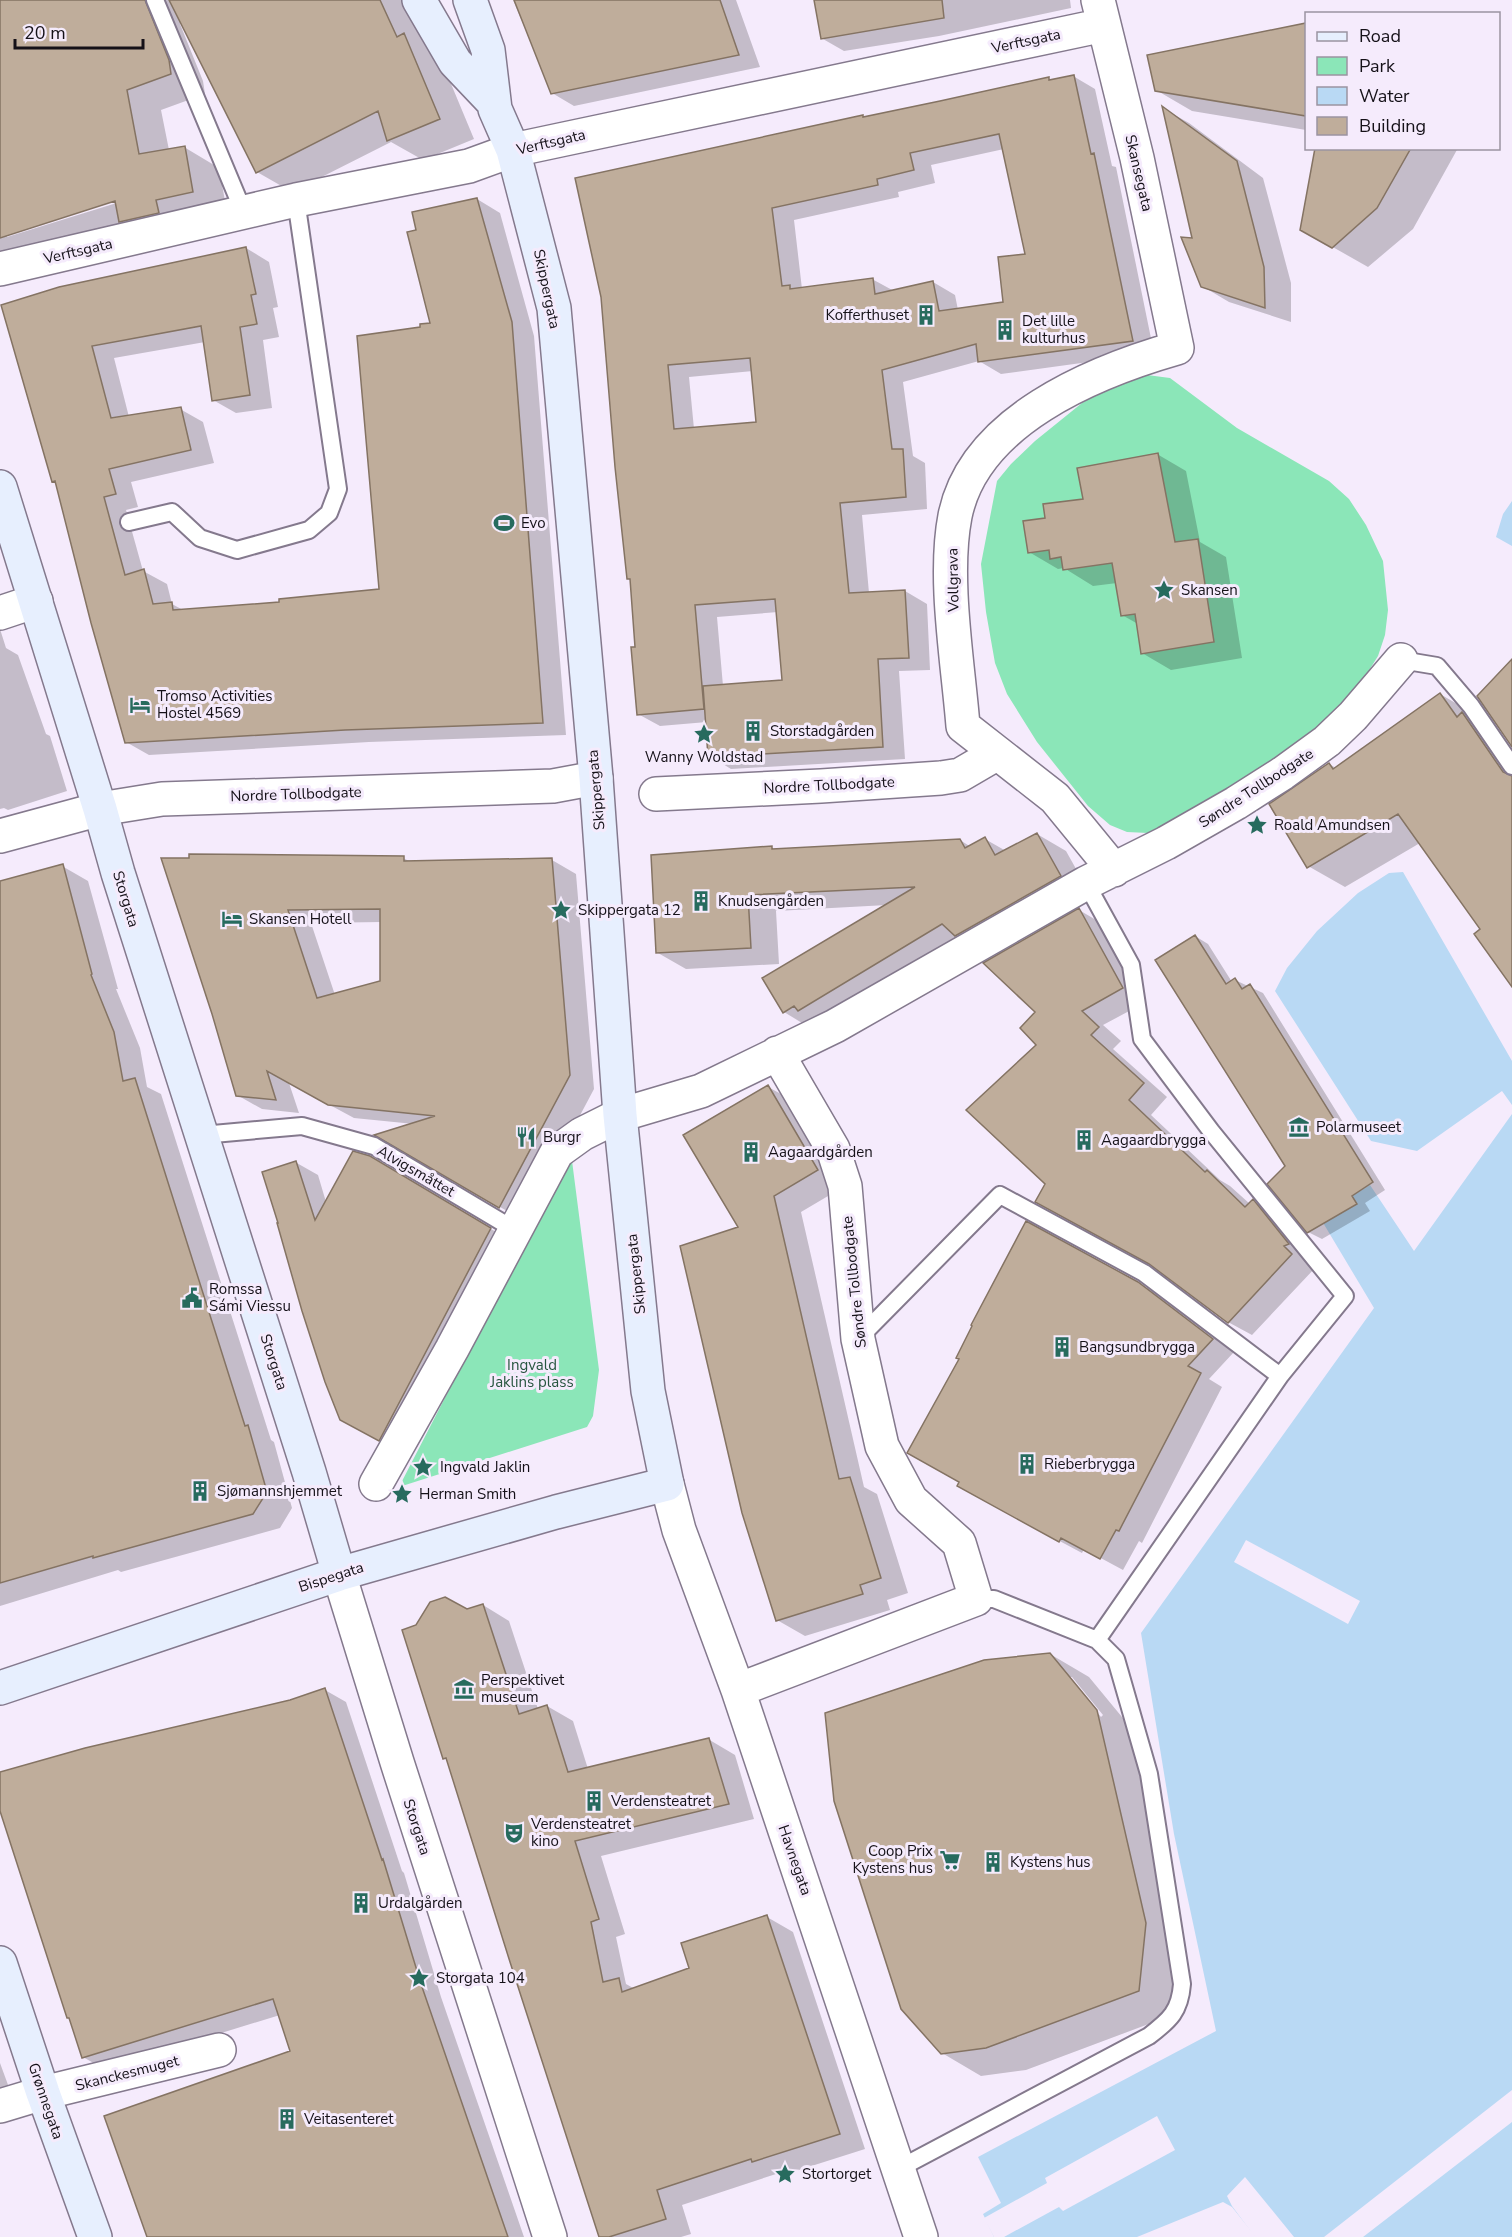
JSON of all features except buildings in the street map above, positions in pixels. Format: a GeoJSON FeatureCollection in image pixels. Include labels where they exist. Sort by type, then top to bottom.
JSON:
{"type":"FeatureCollection","features":[{"type":"Feature","properties":{"kind":"street","name":"Skippergata"},"geometry":{"type":"LineString","coordinates":[[419,0],[455,62],[493,102]]}},
{"type":"Feature","properties":{"kind":"street","name":"Skippergata"},"geometry":{"type":"LineString","coordinates":[[470,0],[488,50],[493,102],[513,150],[554,308],[596,778],[620,1115],[648,1391],[667,1484]]}},
{"type":"Feature","properties":{"kind":"street","name":"Verftsgata"},"geometry":{"type":"LineString","coordinates":[[0,269],[296,200],[469,166],[513,150],[1101,12]]}},
{"type":"Feature","properties":{"kind":"street","name":"Skansegata"},"geometry":{"type":"LineString","coordinates":[[1101,12],[1137,158],[1177,348]]}},
{"type":"Feature","properties":{"kind":"street","name":"Vollgrava"},"geometry":{"type":"LineString","coordinates":[[1100,877],[1055,798],[963,726],[951,592],[955,514],[971,470],[1009,430],[1044,404],[1086,379],[1135,360],[1177,348]]}},
{"type":"Feature","properties":{"kind":"street","name":"Storgata"},"geometry":{"type":"LineString","coordinates":[[0,487],[118,873],[309,1472],[396,1762],[550,2237]]}},
{"type":"Feature","properties":{"kind":"street"},"geometry":{"type":"LineString","coordinates":[[0,612],[36,600]]}},
{"type":"Feature","properties":{"kind":"street","name":"Søndre Tollbodgate"},"geometry":{"type":"LineString","coordinates":[[376,1484],[452,1349],[557,1152],[582,1134],[620,1115],[701,1091],[835,1026],[1236,803],[1318,747],[1353,716],[1401,660]]}},
{"type":"Feature","properties":{"kind":"street","name":"Nordre Tollbodgate"},"geometry":{"type":"LineString","coordinates":[[656,794],[941,778],[960,775],[996,754]]}},
{"type":"Feature","properties":{"kind":"street","name":"Nordre Tollbodgate"},"geometry":{"type":"LineString","coordinates":[[0,836],[100,809],[162,799],[553,786],[596,778]]}},
{"type":"Feature","properties":{"kind":"street","name":"Søndre Tollbodgate"},"geometry":{"type":"LineString","coordinates":[[777,1053],[833,1149],[845,1186],[858,1339],[882,1446],[911,1500],[959,1543],[976,1599]]}},
{"type":"Feature","properties":{"kind":"street","name":"Bispegata"},"geometry":{"type":"LineString","coordinates":[[0,1688],[339,1574],[556,1512],[667,1484]]}},
{"type":"Feature","properties":{"kind":"street","name":"Havnegata"},"geometry":{"type":"LineString","coordinates":[[667,1484],[679,1530],[738,1690],[900,2168],[921,2237]]}},
{"type":"Feature","properties":{"kind":"street"},"geometry":{"type":"LineString","coordinates":[[738,1690],[976,1599]]}},
{"type":"Feature","properties":{"kind":"street","name":"Grønnegata"},"geometry":{"type":"LineString","coordinates":[[0,1963],[43,2094],[95,2237]]}},
{"type":"Feature","properties":{"kind":"street","name":"Skanckesmuget"},"geometry":{"type":"LineString","coordinates":[[0,2106],[219,2050]]}},
{"type":"Feature","properties":{"kind":"lane"},"geometry":{"type":"LineString","coordinates":[[155,0],[244,213]]}},
{"type":"Feature","properties":{"kind":"lane"},"geometry":{"type":"LineString","coordinates":[[129,522],[172,512],[201,538],[237,550],[309,530],[329,513],[338,489],[296,200]]}},
{"type":"Feature","properties":{"kind":"lane"},"geometry":{"type":"LineString","coordinates":[[1401,660],[1437,666],[1471,706],[1512,766]]}},
{"type":"Feature","properties":{"kind":"lane"},"geometry":{"type":"LineString","coordinates":[[1096,1640],[1280,1376],[1345,1296],[1211,1131],[1142,1039],[1131,965],[1100,877]]}},
{"type":"Feature","properties":{"kind":"lane","name":"Alvigsmåttet"},"geometry":{"type":"LineString","coordinates":[[202,1135],[302,1126],[374,1146],[515,1230]]}},
{"type":"Feature","properties":{"kind":"lane"},"geometry":{"type":"LineString","coordinates":[[858,1339],[1000,1195],[1144,1273],[1280,1376]]}},
{"type":"Feature","properties":{"kind":"lane"},"geometry":{"type":"LineString","coordinates":[[900,2168],[1149,2036],[1169,2020],[1181,2001],[1182,1984],[1149,1774],[1116,1659],[1096,1640],[994,1599],[976,1599]]}},
{"type":"Feature","properties":{"kind":"green space"},"geometry":{"type":"Polygon","coordinates":[[[1147,375],[1170,378],[1237,428],[1329,481],[1349,499],[1366,525],[1383,561],[1388,610],[1385,635],[1378,656],[1360,685],[1316,732],[1242,785],[1163,828],[1148,833],[1127,832],[1110,825],[1088,806],[1037,742],[1007,694],[995,663],[981,564],[997,481],[1011,464],[1035,441],[1082,403],[1116,384],[1147,375]]]}},
{"type":"Feature","properties":{"kind":"green space","name":"Ingvald Jaklins plass"},"geometry":{"type":"Polygon","coordinates":[[[571,1153],[599,1370],[593,1416],[587,1427],[399,1487],[571,1153]]]}},
{"type":"Feature","properties":{"kind":"water"},"geometry":{"type":"Polygon","coordinates":[[[1512,501],[1512,546],[1496,537],[1503,514],[1512,501]]]}},
{"type":"Feature","properties":{"kind":"water"},"geometry":{"type":"Polygon","coordinates":[[[1403,872],[1512,1061],[1512,1105],[1502,1091],[1417,1151],[1371,1141],[1275,991],[1287,968],[1317,931],[1358,893],[1389,873],[1403,872]]]}},
{"type":"Feature","properties":{"kind":"water"},"geometry":{"type":"Polygon","coordinates":[[[1512,1114],[1512,2237],[1256,2237],[1232,2207],[1223,2202],[1137,2237],[994,2237],[983,2214],[1001,2203],[978,2157],[1216,2031],[1174,1834],[1141,1633],[1374,1308],[1319,1216],[1356,1203],[1352,1196],[1370,1185],[1414,1251],[1512,1114]]]}},
{"type":"Feature","properties":{"kind":"pier"},"geometry":{"type":"Polygon","coordinates":[[[1246,1540],[1360,1601],[1348,1624],[1234,1562],[1246,1540]]]}},
{"type":"Feature","properties":{"kind":"pier"},"geometry":{"type":"Polygon","coordinates":[[[1512,2090],[1512,2122],[1363,2237],[1324,2237],[1512,2090]]]}},
{"type":"Feature","properties":{"kind":"pier"},"geometry":{"type":"Polygon","coordinates":[[[1157,2116],[1175,2150],[1063,2211],[1059,2207],[1004,2237],[994,2237],[984,2218],[1047,2183],[1045,2178],[1157,2116]]]}},
{"type":"Feature","properties":{"kind":"pier"},"geometry":{"type":"Polygon","coordinates":[[[1245,2177],[1294,2237],[1255,2237],[1227,2196],[1245,2177]]]}},
{"type":"Feature","properties":{"kind":"place","name":"Kofferthuset"},"geometry":{"type":"Point","coordinates":[926,315]}},
{"type":"Feature","properties":{"kind":"place","name":"Det lille kulturhus"},"geometry":{"type":"Point","coordinates":[1005,330]}},
{"type":"Feature","properties":{"kind":"place","name":"Evo"},"geometry":{"type":"Point","coordinates":[504,523]}},
{"type":"Feature","properties":{"kind":"place","name":"Skansen"},"geometry":{"type":"Point","coordinates":[1164,590]}},
{"type":"Feature","properties":{"kind":"place","name":"Tromso Activities Hostel 4569"},"geometry":{"type":"Point","coordinates":[140,705]}},
{"type":"Feature","properties":{"kind":"place","name":"Storstadgården"},"geometry":{"type":"Point","coordinates":[753,731]}},
{"type":"Feature","properties":{"kind":"place","name":"Wanny Woldstad"},"geometry":{"type":"Point","coordinates":[704,734]}},
{"type":"Feature","properties":{"kind":"place","name":"Roald Amundsen"},"geometry":{"type":"Point","coordinates":[1257,825]}},
{"type":"Feature","properties":{"kind":"place","name":"Knudsengården"},"geometry":{"type":"Point","coordinates":[701,901]}},
{"type":"Feature","properties":{"kind":"place","name":"Skippergata 12"},"geometry":{"type":"Point","coordinates":[561,910]}},
{"type":"Feature","properties":{"kind":"place","name":"Skansen Hotell"},"geometry":{"type":"Point","coordinates":[232,919]}},
{"type":"Feature","properties":{"kind":"place","name":"Polarmuseet"},"geometry":{"type":"Point","coordinates":[1299,1127]}},
{"type":"Feature","properties":{"kind":"place","name":"Burgr"},"geometry":{"type":"Point","coordinates":[526,1137]}},
{"type":"Feature","properties":{"kind":"place","name":"Aagaardbrygga"},"geometry":{"type":"Point","coordinates":[1084,1140]}},
{"type":"Feature","properties":{"kind":"place","name":"Aagaardgården"},"geometry":{"type":"Point","coordinates":[751,1152]}},
{"type":"Feature","properties":{"kind":"place","name":"Romssa Sámi Viessu"},"geometry":{"type":"Point","coordinates":[192,1298]}},
{"type":"Feature","properties":{"kind":"place","name":"Bangsundbrygga"},"geometry":{"type":"Point","coordinates":[1062,1347]}},
{"type":"Feature","properties":{"kind":"place","name":"Rieberbrygga"},"geometry":{"type":"Point","coordinates":[1027,1464]}},
{"type":"Feature","properties":{"kind":"place","name":"Ingvald Jaklin"},"geometry":{"type":"Point","coordinates":[423,1467]}},
{"type":"Feature","properties":{"kind":"place","name":"Sjømannshjemmet"},"geometry":{"type":"Point","coordinates":[200,1491]}},
{"type":"Feature","properties":{"kind":"place","name":"Herman Smith"},"geometry":{"type":"Point","coordinates":[402,1494]}},
{"type":"Feature","properties":{"kind":"place","name":"Perspektivet museum"},"geometry":{"type":"Point","coordinates":[464,1689]}},
{"type":"Feature","properties":{"kind":"place","name":"Verdensteatret"},"geometry":{"type":"Point","coordinates":[594,1801]}},
{"type":"Feature","properties":{"kind":"place","name":"Verdensteatret kino"},"geometry":{"type":"Point","coordinates":[514,1833]}},
{"type":"Feature","properties":{"kind":"place","name":"Coop Prix Kystens hus"},"geometry":{"type":"Point","coordinates":[950,1860]}},
{"type":"Feature","properties":{"kind":"place","name":"Kystens hus"},"geometry":{"type":"Point","coordinates":[993,1862]}},
{"type":"Feature","properties":{"kind":"place","name":"Urdalgården"},"geometry":{"type":"Point","coordinates":[361,1903]}},
{"type":"Feature","properties":{"kind":"place","name":"Storgata 104"},"geometry":{"type":"Point","coordinates":[419,1978]}},
{"type":"Feature","properties":{"kind":"place","name":"Veitasenteret"},"geometry":{"type":"Point","coordinates":[287,2119]}},
{"type":"Feature","properties":{"kind":"place","name":"Stortorget"},"geometry":{"type":"Point","coordinates":[785,2174]}}]}
